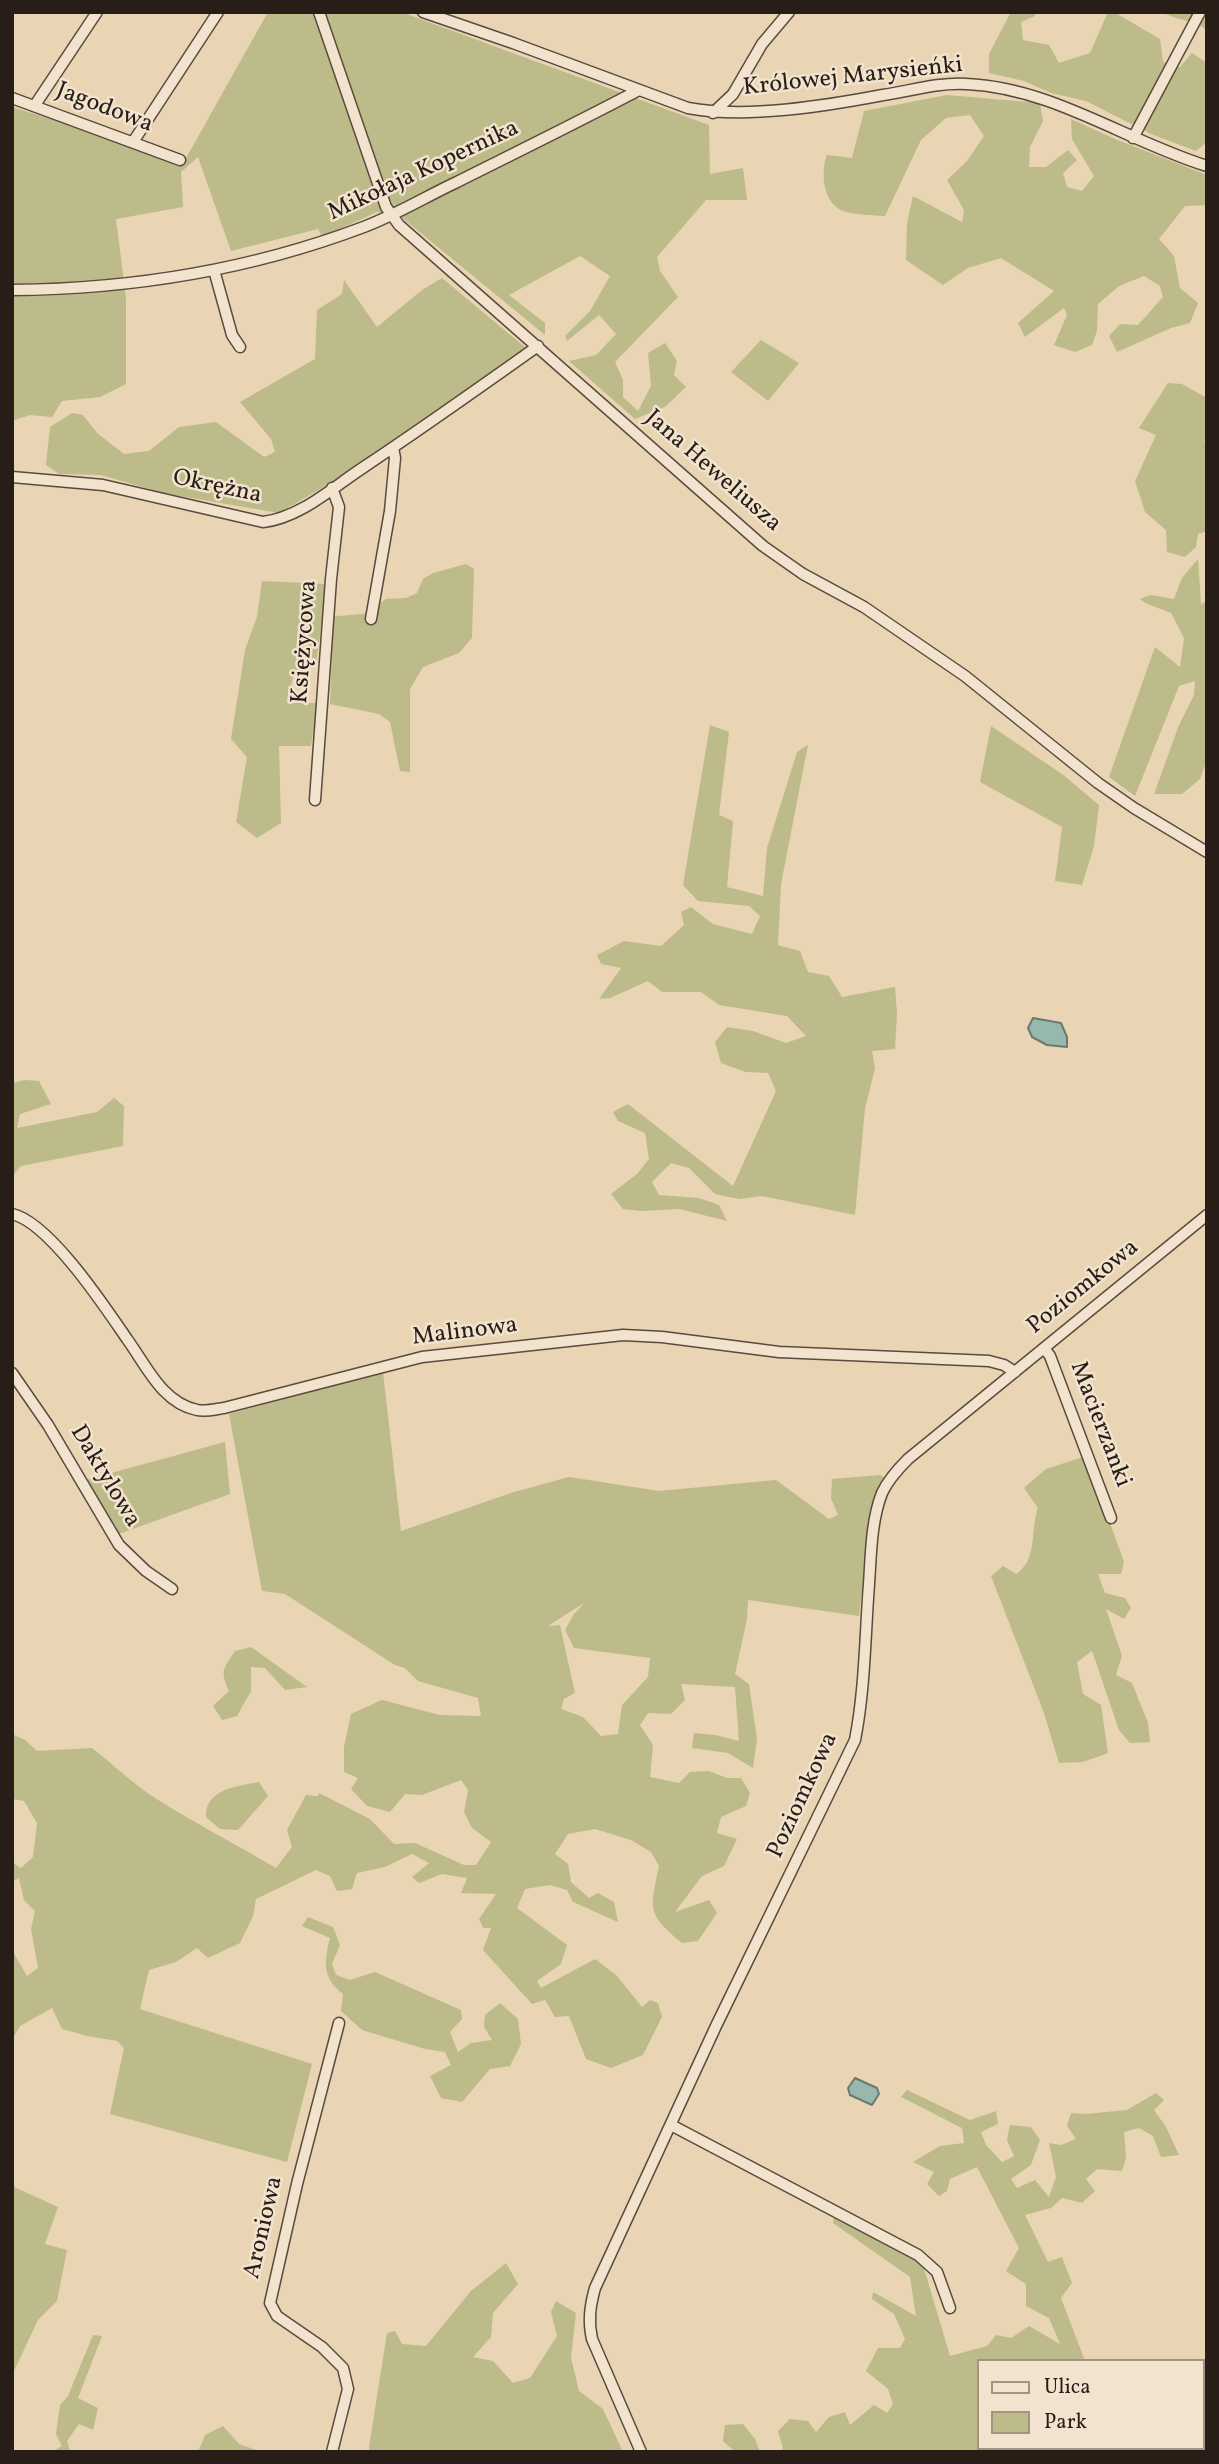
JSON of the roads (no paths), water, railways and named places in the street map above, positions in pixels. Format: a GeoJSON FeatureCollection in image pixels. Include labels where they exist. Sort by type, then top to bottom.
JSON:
{"type":"FeatureCollection","features":[{"type":"Feature","properties":{"kind":"street"},"geometry":{"type":"LineString","coordinates":[[35,106],[97,12]]}},
{"type":"Feature","properties":{"kind":"street"},"geometry":{"type":"LineString","coordinates":[[133,142],[218,12]]}},
{"type":"Feature","properties":{"kind":"street","name":"Jana Heweliusza"},"geometry":{"type":"LineString","coordinates":[[318,12],[391,215],[762,547],[803,574],[864,607],[965,676],[1098,783],[1207,852]]}},
{"type":"Feature","properties":{"kind":"street","name":"Królowej Marysieńki"},"geometry":{"type":"LineString","coordinates":[[423,12],[638,91],[688,108],[713,113],[835,104],[966,83],[1015,90],[1060,105],[1170,154],[1207,166]]}},
{"type":"Feature","properties":{"kind":"street"},"geometry":{"type":"LineString","coordinates":[[713,113],[733,94],[762,44],[789,12]]}},
{"type":"Feature","properties":{"kind":"street"},"geometry":{"type":"LineString","coordinates":[[1133,138],[1200,12]]}},
{"type":"Feature","properties":{"kind":"street","name":"Mikołaja Kopernika"},"geometry":{"type":"LineString","coordinates":[[12,290],[133,284],[214,270],[315,244],[391,215],[638,91]]}},
{"type":"Feature","properties":{"kind":"street","name":"Jagodowa"},"geometry":{"type":"LineString","coordinates":[[12,98],[180,160]]}},
{"type":"Feature","properties":{"kind":"street"},"geometry":{"type":"LineString","coordinates":[[214,270],[232,335],[240,347]]}},
{"type":"Feature","properties":{"kind":"street","name":"Okrężna"},"geometry":{"type":"LineString","coordinates":[[12,477],[103,485],[263,522],[279,520],[393,448],[538,346]]}},
{"type":"Feature","properties":{"kind":"street"},"geometry":{"type":"LineString","coordinates":[[371,619],[390,511],[395,458],[393,448]]}},
{"type":"Feature","properties":{"kind":"street","name":"Księżycowa"},"geometry":{"type":"LineString","coordinates":[[315,800],[339,507],[332,488]]}},
{"type":"Feature","properties":{"kind":"street","name":"Malinowa"},"geometry":{"type":"LineString","coordinates":[[12,1214],[25,1218],[56,1244],[163,1391],[198,1411],[224,1408],[422,1357],[623,1335],[662,1337],[779,1352],[989,1361],[1004,1365],[1015,1372]]}},
{"type":"Feature","properties":{"kind":"street","name":"Poziomkowa"},"geometry":{"type":"LineString","coordinates":[[641,2452],[592,2339],[589,2324],[595,2288],[670,2125],[855,1740],[862,1694],[872,1547],[883,1492],[894,1474],[908,1459],[1207,1215]]}},
{"type":"Feature","properties":{"kind":"street","name":"Macierzanki"},"geometry":{"type":"LineString","coordinates":[[1044,1348],[1051,1356],[1111,1518]]}},
{"type":"Feature","properties":{"kind":"street","name":"Daktylowa"},"geometry":{"type":"LineString","coordinates":[[12,1373],[48,1425],[119,1545],[138,1565],[172,1589]]}},
{"type":"Feature","properties":{"kind":"street","name":"Aroniowa"},"geometry":{"type":"LineString","coordinates":[[332,2452],[348,2389],[343,2368],[322,2347],[277,2316],[270,2302],[339,2024]]}},
{"type":"Feature","properties":{"kind":"street"},"geometry":{"type":"LineString","coordinates":[[670,2125],[918,2255],[937,2272],[950,2308]]}},
{"type":"Feature","properties":{"kind":"water"},"geometry":{"type":"Polygon","coordinates":[[[1033,1018],[1061,1023],[1067,1037],[1067,1047],[1047,1045],[1032,1037],[1028,1028],[1033,1018]]]}},
{"type":"Feature","properties":{"kind":"water"},"geometry":{"type":"Polygon","coordinates":[[[855,2078],[877,2088],[879,2094],[872,2105],[850,2095],[848,2088],[855,2078]]]}}]}
